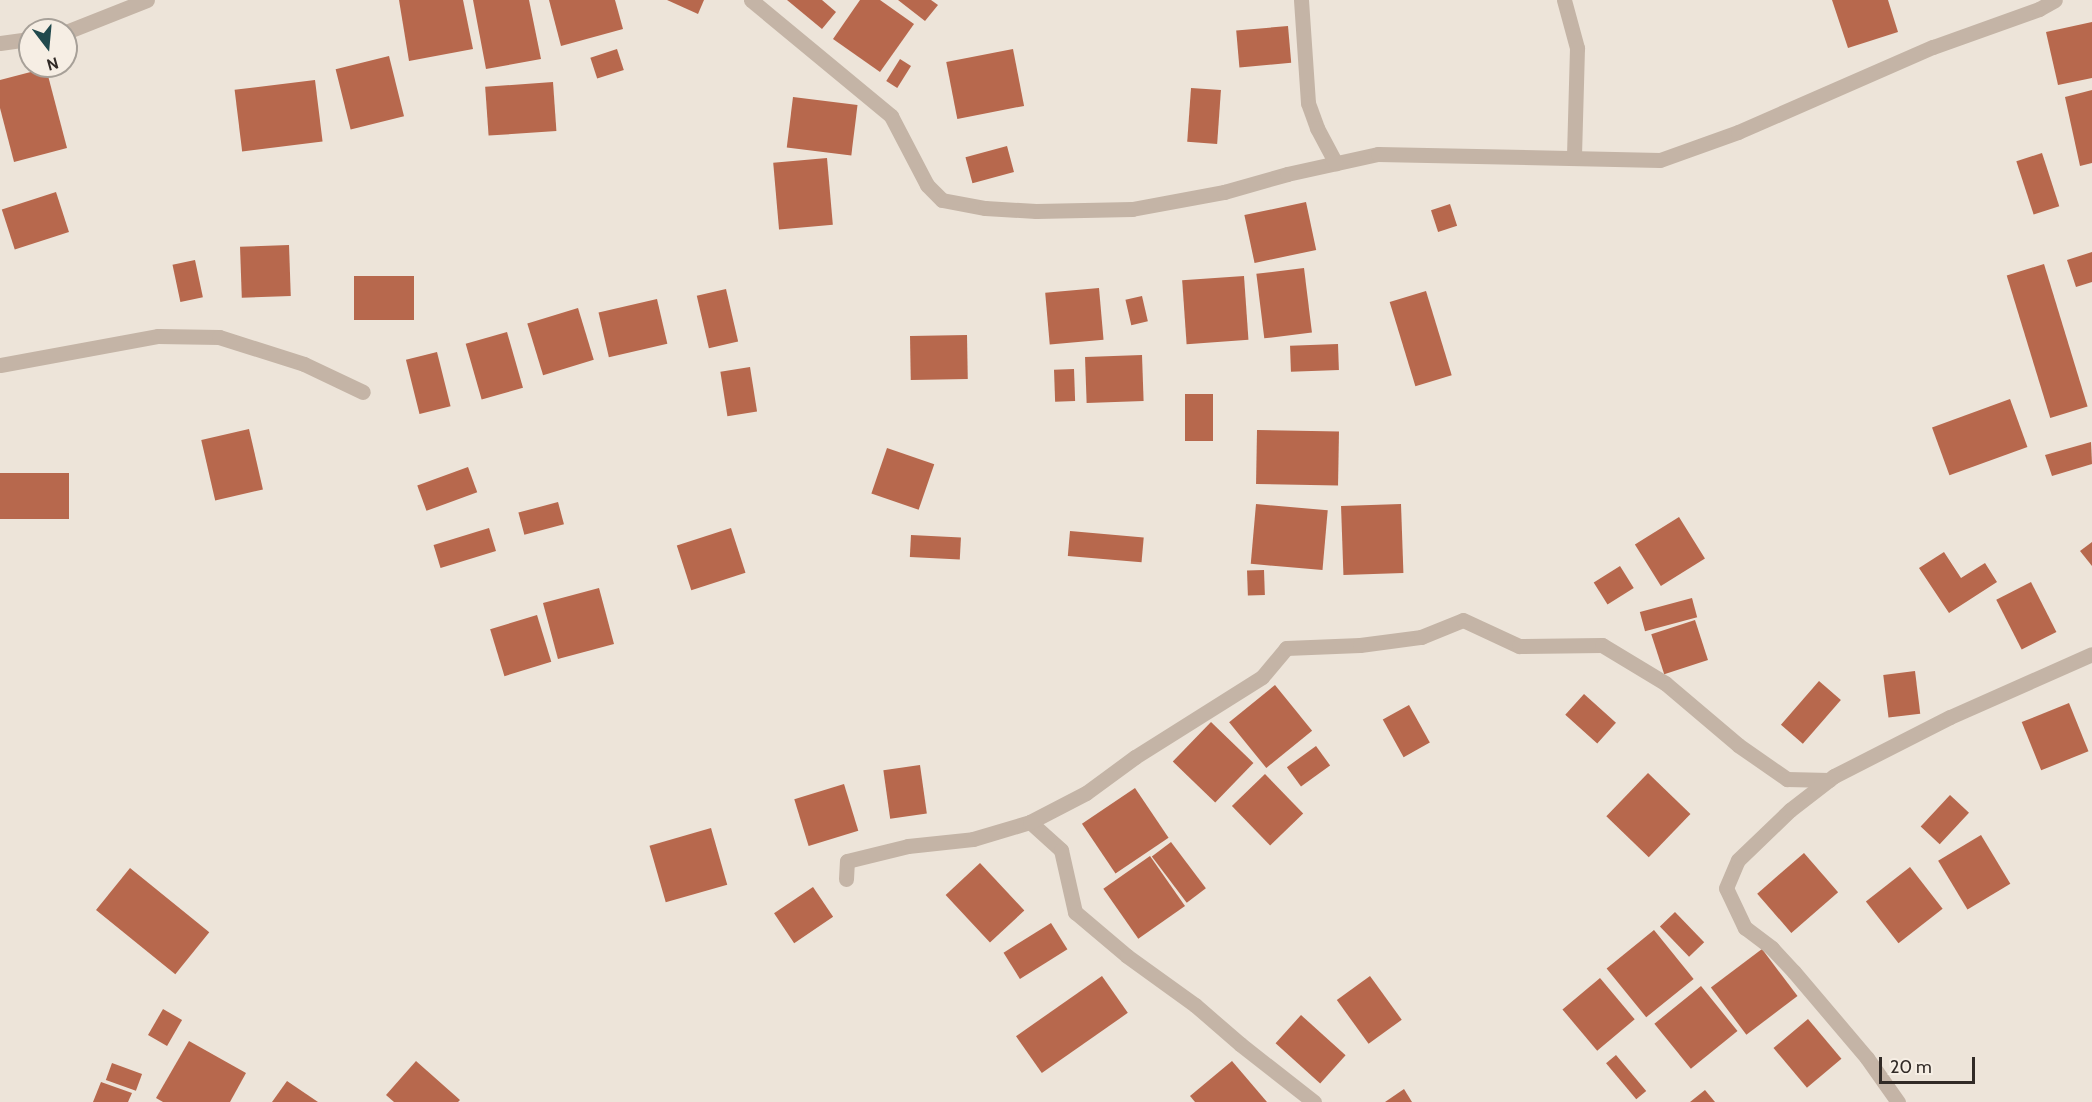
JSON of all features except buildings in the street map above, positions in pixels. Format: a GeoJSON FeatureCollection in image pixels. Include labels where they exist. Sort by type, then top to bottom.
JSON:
{"type":"FeatureCollection","features":[{"type":"Feature","properties":{"kind":"street"},"geometry":{"type":"LineString","coordinates":[[78,27],[147,0]]}},
{"type":"Feature","properties":{"kind":"street"},"geometry":{"type":"LineString","coordinates":[[751,0],[891,116],[927,185],[942,200],[985,208],[1036,211],[1132,209],[1224,192],[1378,154],[1660,160],[1738,132],[1933,47],[2039,9],[2055,0]]}},
{"type":"Feature","properties":{"kind":"street"},"geometry":{"type":"LineString","coordinates":[[1301,0],[1308,103],[1317,128],[1336,164]]}},
{"type":"Feature","properties":{"kind":"street"},"geometry":{"type":"LineString","coordinates":[[1564,0],[1577,48],[1574,158]]}},
{"type":"Feature","properties":{"kind":"street"},"geometry":{"type":"LineString","coordinates":[[0,43],[18,41]]}},
{"type":"Feature","properties":{"kind":"street"},"geometry":{"type":"LineString","coordinates":[[0,365],[158,336],[219,337],[304,364],[363,392]]}},
{"type":"Feature","properties":{"kind":"street"},"geometry":{"type":"LineString","coordinates":[[846,879],[847,861],[908,846],[973,839],[1030,822],[1086,793],[1135,757],[1262,677],[1286,648],[1360,645],[1421,637],[1463,620],[1519,646],[1602,645],[1665,683],[1738,745],[1787,779],[1829,780]]}},
{"type":"Feature","properties":{"kind":"street"},"geometry":{"type":"LineString","coordinates":[[1898,1102],[1867,1058],[1794,972],[1772,948],[1744,928],[1726,888],[1738,860],[1790,810],[1829,780],[1950,717],[2092,654]]}},
{"type":"Feature","properties":{"kind":"street"},"geometry":{"type":"LineString","coordinates":[[1030,822],[1061,850],[1075,912],[1127,956],[1195,1005],[1314,1102]]}}]}
